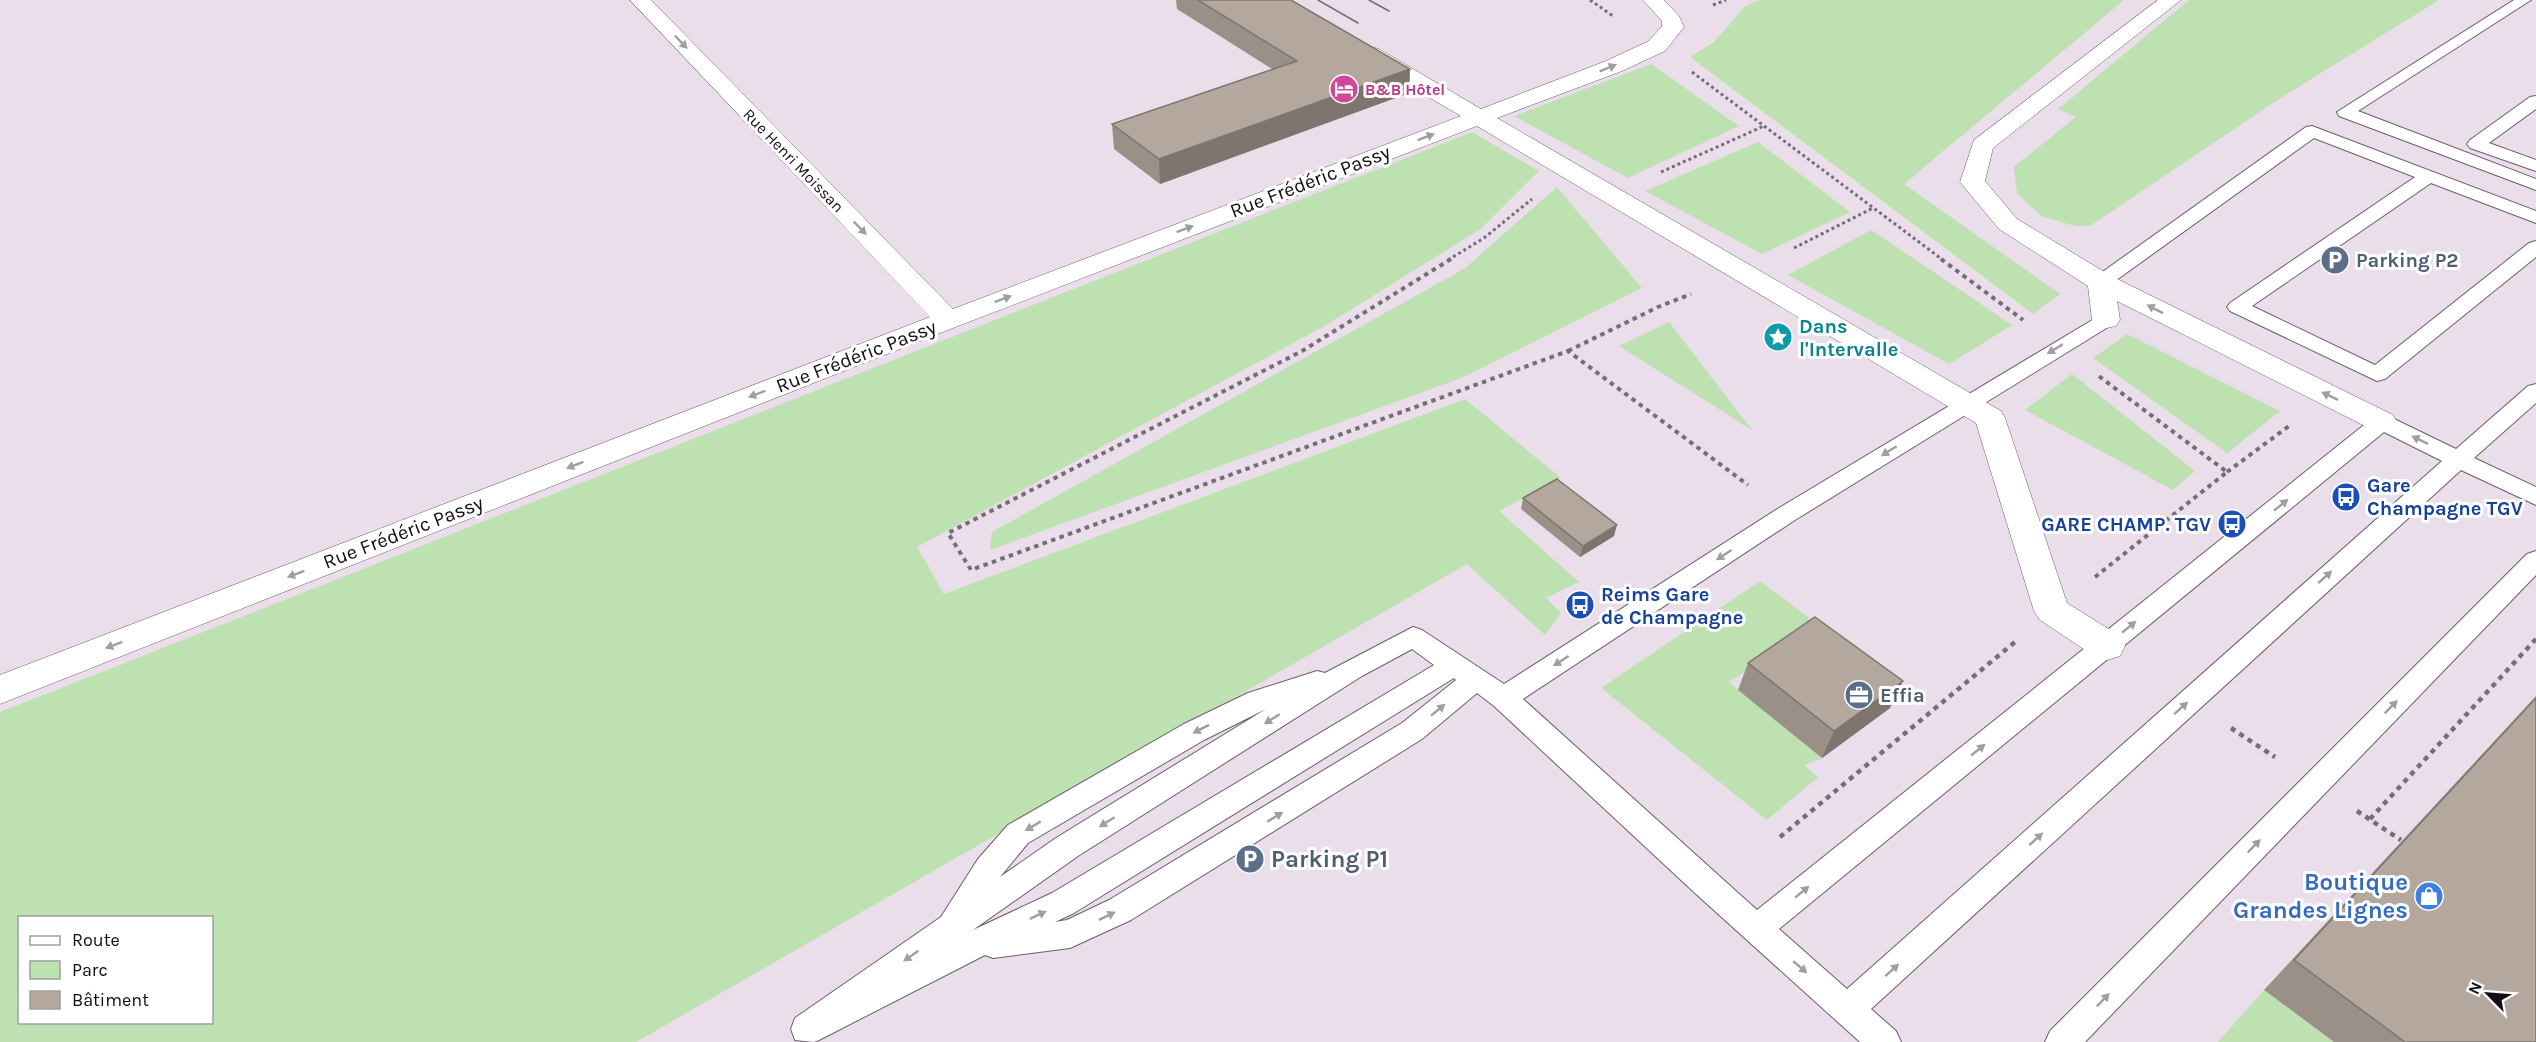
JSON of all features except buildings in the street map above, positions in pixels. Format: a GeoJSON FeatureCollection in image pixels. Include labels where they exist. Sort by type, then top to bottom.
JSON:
{"type":"FeatureCollection","features":[{"type":"Feature","properties":{"kind":"street","name":"Rue Henri Moissan"},"geometry":{"type":"LineString","coordinates":[[640,0],[948,320]]}},
{"type":"Feature","properties":{"kind":"street"},"geometry":{"type":"LineString","coordinates":[[1653,0],[1672,20],[1673,27],[1657,46]]}},
{"type":"Feature","properties":{"kind":"street"},"geometry":{"type":"LineString","coordinates":[[2170,0],[1982,145],[1972,182],[2008,224],[2102,282],[2382,422]]}},
{"type":"Feature","properties":{"kind":"street"},"geometry":{"type":"LineString","coordinates":[[1349,41],[1990,418],[2052,611],[2107,646]]}},
{"type":"Feature","properties":{"kind":"street","name":"Rue Frédéric Passy"},"geometry":{"type":"LineString","coordinates":[[0,690],[948,320],[1614,66],[1657,46]]}},
{"type":"Feature","properties":{"kind":"street"},"geometry":{"type":"LineString","coordinates":[[2102,282],[2106,320]]}},
{"type":"Feature","properties":{"kind":"lane"},"geometry":{"type":"LineString","coordinates":[[2524,0],[2345,112],[2536,185]]}},
{"type":"Feature","properties":{"kind":"lane"},"geometry":{"type":"LineString","coordinates":[[2536,101],[2476,144],[2536,166]]}},
{"type":"Feature","properties":{"kind":"lane"},"geometry":{"type":"LineString","coordinates":[[2102,282],[2312,131],[2536,217]]}},
{"type":"Feature","properties":{"kind":"lane"},"geometry":{"type":"LineString","coordinates":[[2430,175],[2237,307],[2377,374],[2536,247]]}},
{"type":"Feature","properties":{"kind":"lane"},"geometry":{"type":"LineString","coordinates":[[1503,698],[1787,514],[2106,320]]}},
{"type":"Feature","properties":{"kind":"lane"},"geometry":{"type":"LineString","coordinates":[[1848,1009],[2189,700],[2536,391]]}},
{"type":"Feature","properties":{"kind":"lane"},"geometry":{"type":"LineString","coordinates":[[1756,929],[2382,422],[2536,497]]}},
{"type":"Feature","properties":{"kind":"lane"},"geometry":{"type":"LineString","coordinates":[[2062,1042],[2536,560]]}},
{"type":"Feature","properties":{"kind":"lane"},"geometry":{"type":"LineString","coordinates":[[1466,672],[1062,903],[960,938],[1066,847],[1353,669],[1413,637],[1466,672],[1503,698],[1756,929],[1884,1042]]}},
{"type":"Feature","properties":{"kind":"path"},"geometry":{"type":"LineString","coordinates":[[1657,46],[2059,347]]}},
{"type":"Feature","properties":{"kind":"path"},"geometry":{"type":"LineString","coordinates":[[1608,195],[1764,126]]}},
{"type":"Feature","properties":{"kind":"path"},"geometry":{"type":"LineString","coordinates":[[1568,170],[1484,238],[1302,351],[948,533],[971,570],[1568,351],[1658,307]]}},
{"type":"Feature","properties":{"kind":"path"},"geometry":{"type":"LineString","coordinates":[[1568,351],[1787,514]]}},
{"type":"Feature","properties":{"kind":"path"},"geometry":{"type":"LineString","coordinates":[[2227,472],[2297,419]]}},
{"type":"Feature","properties":{"kind":"path"},"geometry":{"type":"LineString","coordinates":[[2370,819],[2536,639]]}},
{"type":"Feature","properties":{"kind":"path"},"geometry":{"type":"LineString","coordinates":[[2189,700],[2401,840]]}},
{"type":"Feature","properties":{"kind":"green space"},"geometry":{"type":"Polygon","coordinates":[[[1760,0],[2124,0],[1904,184],[2060,294],[2033,314],[1690,57],[1714,42],[1745,6],[1760,0]]]}},
{"type":"Feature","properties":{"kind":"green space"},"geometry":{"type":"Polygon","coordinates":[[[2189,0],[2439,0],[2276,101],[2090,226],[2075,226],[2041,216],[2017,193],[2014,167],[2076,117],[2058,109],[2189,0]]]}},
{"type":"Feature","properties":{"kind":"green space"},"geometry":{"type":"Polygon","coordinates":[[[1651,64],[1739,126],[1628,178],[1514,116],[1651,64]]]}},
{"type":"Feature","properties":{"kind":"green space"},"geometry":{"type":"Polygon","coordinates":[[[1472,132],[1539,171],[1482,228],[1328,324],[917,547],[944,594],[1465,399],[1561,478],[1499,511],[1579,582],[1546,598],[1561,613],[1545,635],[1467,564],[636,1042],[0,1042],[0,712],[1472,132]]]}},
{"type":"Feature","properties":{"kind":"green space"},"geometry":{"type":"Polygon","coordinates":[[[1758,142],[1850,212],[1762,254],[1645,191],[1758,142]]]}},
{"type":"Feature","properties":{"kind":"green space"},"geometry":{"type":"Polygon","coordinates":[[[1557,187],[1642,288],[1464,377],[990,550],[992,532],[1464,269],[1557,187]]]}},
{"type":"Feature","properties":{"kind":"green space"},"geometry":{"type":"Polygon","coordinates":[[[1871,230],[2012,325],[1949,364],[1788,275],[1871,230]]]}},
{"type":"Feature","properties":{"kind":"green space"},"geometry":{"type":"Polygon","coordinates":[[[1669,322],[1752,430],[1619,346],[1669,322]]]}},
{"type":"Feature","properties":{"kind":"green space"},"geometry":{"type":"Polygon","coordinates":[[[2127,334],[2280,411],[2227,453],[2093,358],[2127,334]]]}},
{"type":"Feature","properties":{"kind":"green space"},"geometry":{"type":"Polygon","coordinates":[[[2072,374],[2195,471],[2173,490],[2025,410],[2072,374]]]}},
{"type":"Feature","properties":{"kind":"green space"},"geometry":{"type":"Polygon","coordinates":[[[1760,581],[1819,625],[1729,682],[1822,758],[1804,765],[1818,777],[1767,820],[1601,688],[1760,581]]]}},
{"type":"Feature","properties":{"kind":"green space"},"geometry":{"type":"Polygon","coordinates":[[[2264,990],[2333,1042],[2218,1042],[2264,990]]]}},
{"type":"Feature","properties":{"kind":"tram line"},"geometry":{"type":"LineString","coordinates":[[1318,0],[1358,23]]}},
{"type":"Feature","properties":{"kind":"tram line"},"geometry":{"type":"LineString","coordinates":[[1369,0],[1389,11]]}},
{"type":"Feature","properties":{"kind":"place","name":"B&B Hôtel"},"geometry":{"type":"Point","coordinates":[1344,89]}},
{"type":"Feature","properties":{"kind":"place","name":"Parking P2"},"geometry":{"type":"Point","coordinates":[2335,260]}},
{"type":"Feature","properties":{"kind":"place","name":"Dans l'Intervalle"},"geometry":{"type":"Point","coordinates":[1778,337]}},
{"type":"Feature","properties":{"kind":"place","name":"Gare Champagne TGV"},"geometry":{"type":"Point","coordinates":[2346,497]}},
{"type":"Feature","properties":{"kind":"place","name":"GARE CHAMP. TGV"},"geometry":{"type":"Point","coordinates":[2232,524]}},
{"type":"Feature","properties":{"kind":"place","name":"Reims Gare de Champagne"},"geometry":{"type":"Point","coordinates":[1580,605]}},
{"type":"Feature","properties":{"kind":"place","name":"Effia"},"geometry":{"type":"Point","coordinates":[1859,695]}},
{"type":"Feature","properties":{"kind":"place","name":"Parking P1"},"geometry":{"type":"Point","coordinates":[1250,859]}},
{"type":"Feature","properties":{"kind":"place","name":"Boutique Grandes Lignes"},"geometry":{"type":"Point","coordinates":[2429,896]}}]}
